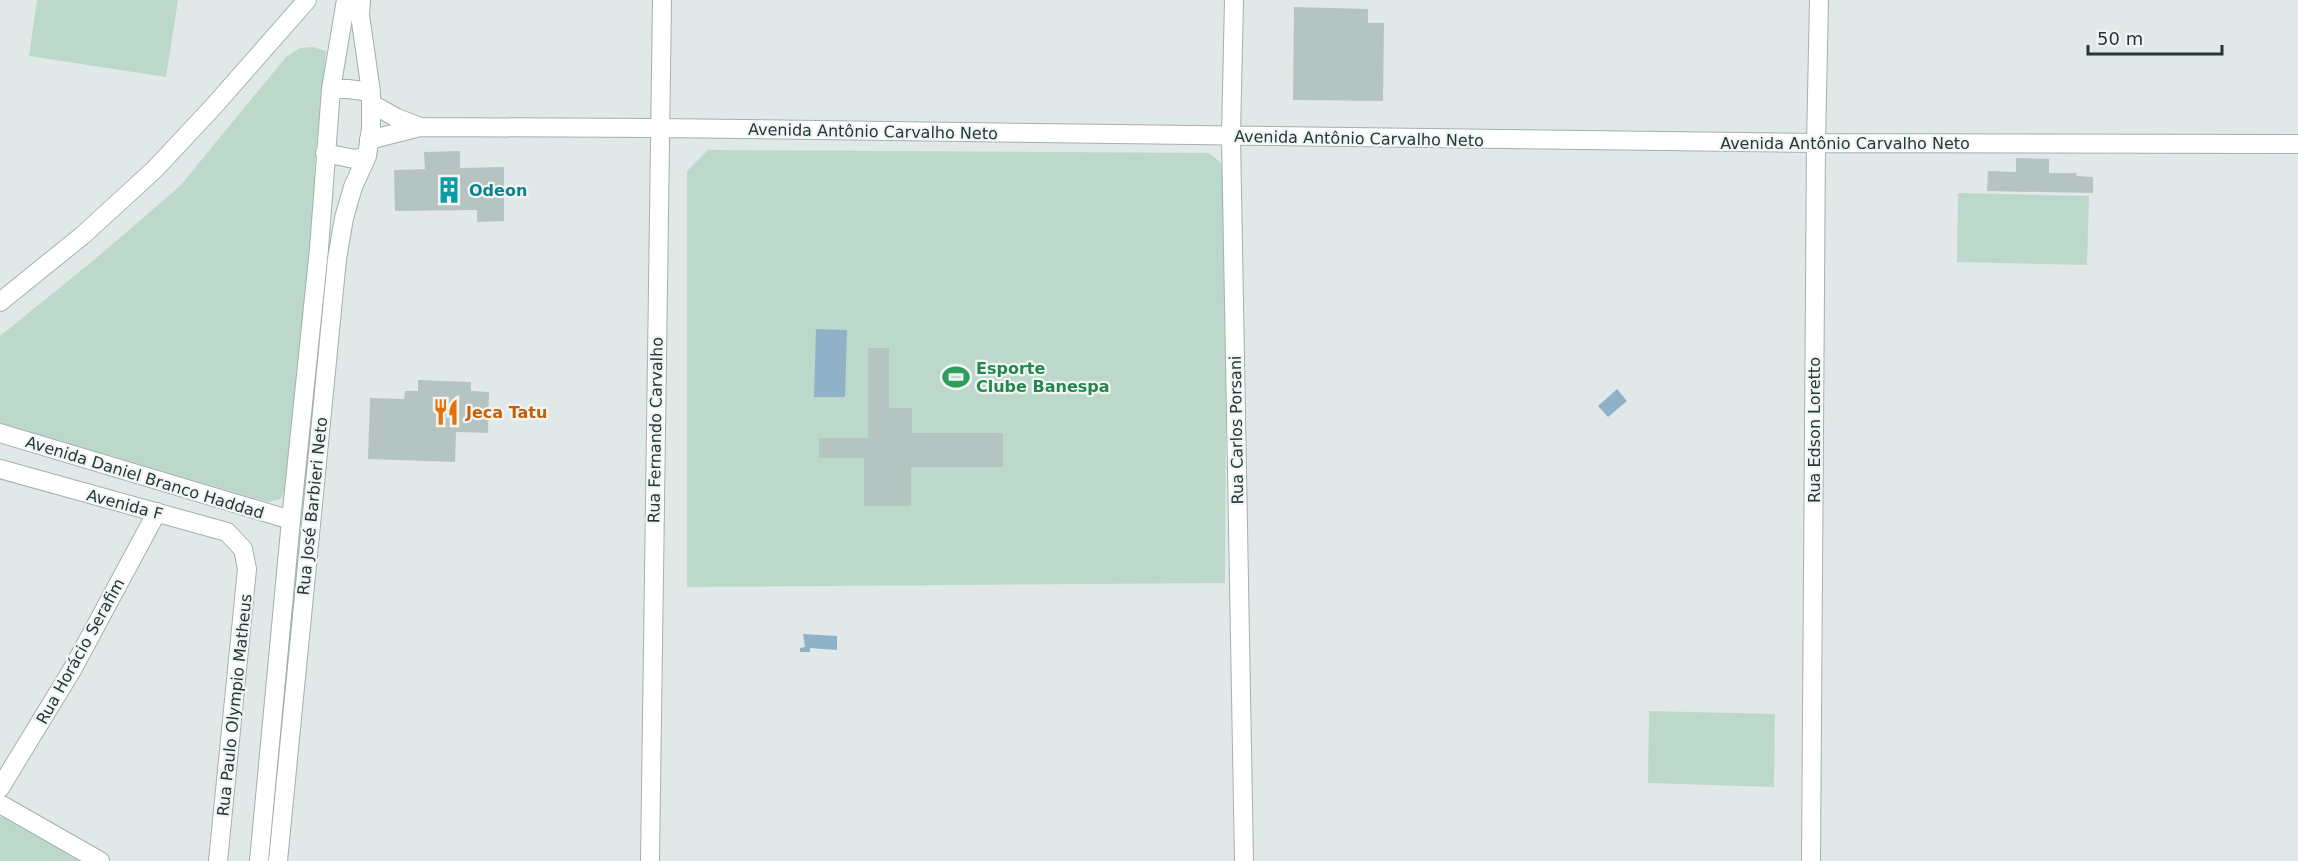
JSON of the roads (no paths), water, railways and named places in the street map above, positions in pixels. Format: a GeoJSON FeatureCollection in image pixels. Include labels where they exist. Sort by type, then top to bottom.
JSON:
{"type":"FeatureCollection","features":[{"type":"Feature","properties":{"kind":"street"},"geometry":{"type":"LineString","coordinates":[[0,302],[82,235],[155,170],[229,90],[307,0]]}},
{"type":"Feature","properties":{"kind":"street"},"geometry":{"type":"LineString","coordinates":[[346,0],[331,89],[348,89],[371,98],[397,118],[420,127]]}},
{"type":"Feature","properties":{"kind":"street"},"geometry":{"type":"LineString","coordinates":[[361,0],[360,15],[371,98]]}},
{"type":"Feature","properties":{"kind":"street","name":"Rua Fernando Carvalho"},"geometry":{"type":"LineString","coordinates":[[650,861],[662,0]]}},
{"type":"Feature","properties":{"kind":"street","name":"Rua Carlos Porsani"},"geometry":{"type":"LineString","coordinates":[[1234,0],[1231,136],[1244,861]]}},
{"type":"Feature","properties":{"kind":"street","name":"Rua Edson Loretto"},"geometry":{"type":"LineString","coordinates":[[1811,861],[1819,0]]}},
{"type":"Feature","properties":{"kind":"street","name":"Rua José Barbieri Neto"},"geometry":{"type":"LineString","coordinates":[[259,861],[318,260],[331,89]]}},
{"type":"Feature","properties":{"kind":"street","name":"Rua José Barbieri Neto"},"geometry":{"type":"LineString","coordinates":[[278,861],[337,259],[344,218],[368,148],[371,98]]}},
{"type":"Feature","properties":{"kind":"street"},"geometry":{"type":"LineString","coordinates":[[325,153],[354,159],[368,148],[420,127]]}},
{"type":"Feature","properties":{"kind":"street","name":"Avenida Antônio Carvalho Neto"},"geometry":{"type":"LineString","coordinates":[[420,127],[1816,143],[2298,144]]}},
{"type":"Feature","properties":{"kind":"street","name":"Avenida Daniel Branco Haddad"},"geometry":{"type":"LineString","coordinates":[[0,433],[291,520]]}},
{"type":"Feature","properties":{"kind":"street","name":"Avenida F"},"geometry":{"type":"LineString","coordinates":[[0,470],[227,532],[243,549]]}},
{"type":"Feature","properties":{"kind":"street","name":"Rua Horácio Serafim"},"geometry":{"type":"LineString","coordinates":[[0,788],[72,670],[157,512]]}},
{"type":"Feature","properties":{"kind":"street","name":"Rua Paulo Olympio Matheus"},"geometry":{"type":"LineString","coordinates":[[218,861],[247,568],[243,549]]}},
{"type":"Feature","properties":{"kind":"street"},"geometry":{"type":"LineString","coordinates":[[0,804],[100,861]]}},
{"type":"Feature","properties":{"kind":"water"},"geometry":{"type":"Polygon","coordinates":[[[816,329],[847,330],[845,397],[814,397],[816,329]]]}},
{"type":"Feature","properties":{"kind":"water"},"geometry":{"type":"Polygon","coordinates":[[[1617,389],[1627,401],[1608,417],[1598,406],[1617,389]]]}},
{"type":"Feature","properties":{"kind":"water"},"geometry":{"type":"Polygon","coordinates":[[[803,634],[837,636],[837,650],[810,648],[810,652],[800,652],[800,648],[805,647],[803,634]]]}},
{"type":"Feature","properties":{"kind":"place","name":"Odeon"},"geometry":{"type":"Point","coordinates":[449,190]}},
{"type":"Feature","properties":{"kind":"place","name":"Esporte Clube Banespa"},"geometry":{"type":"Point","coordinates":[956,377]}},
{"type":"Feature","properties":{"kind":"place","name":"Jeca Tatu"},"geometry":{"type":"Point","coordinates":[446,412]}}]}
